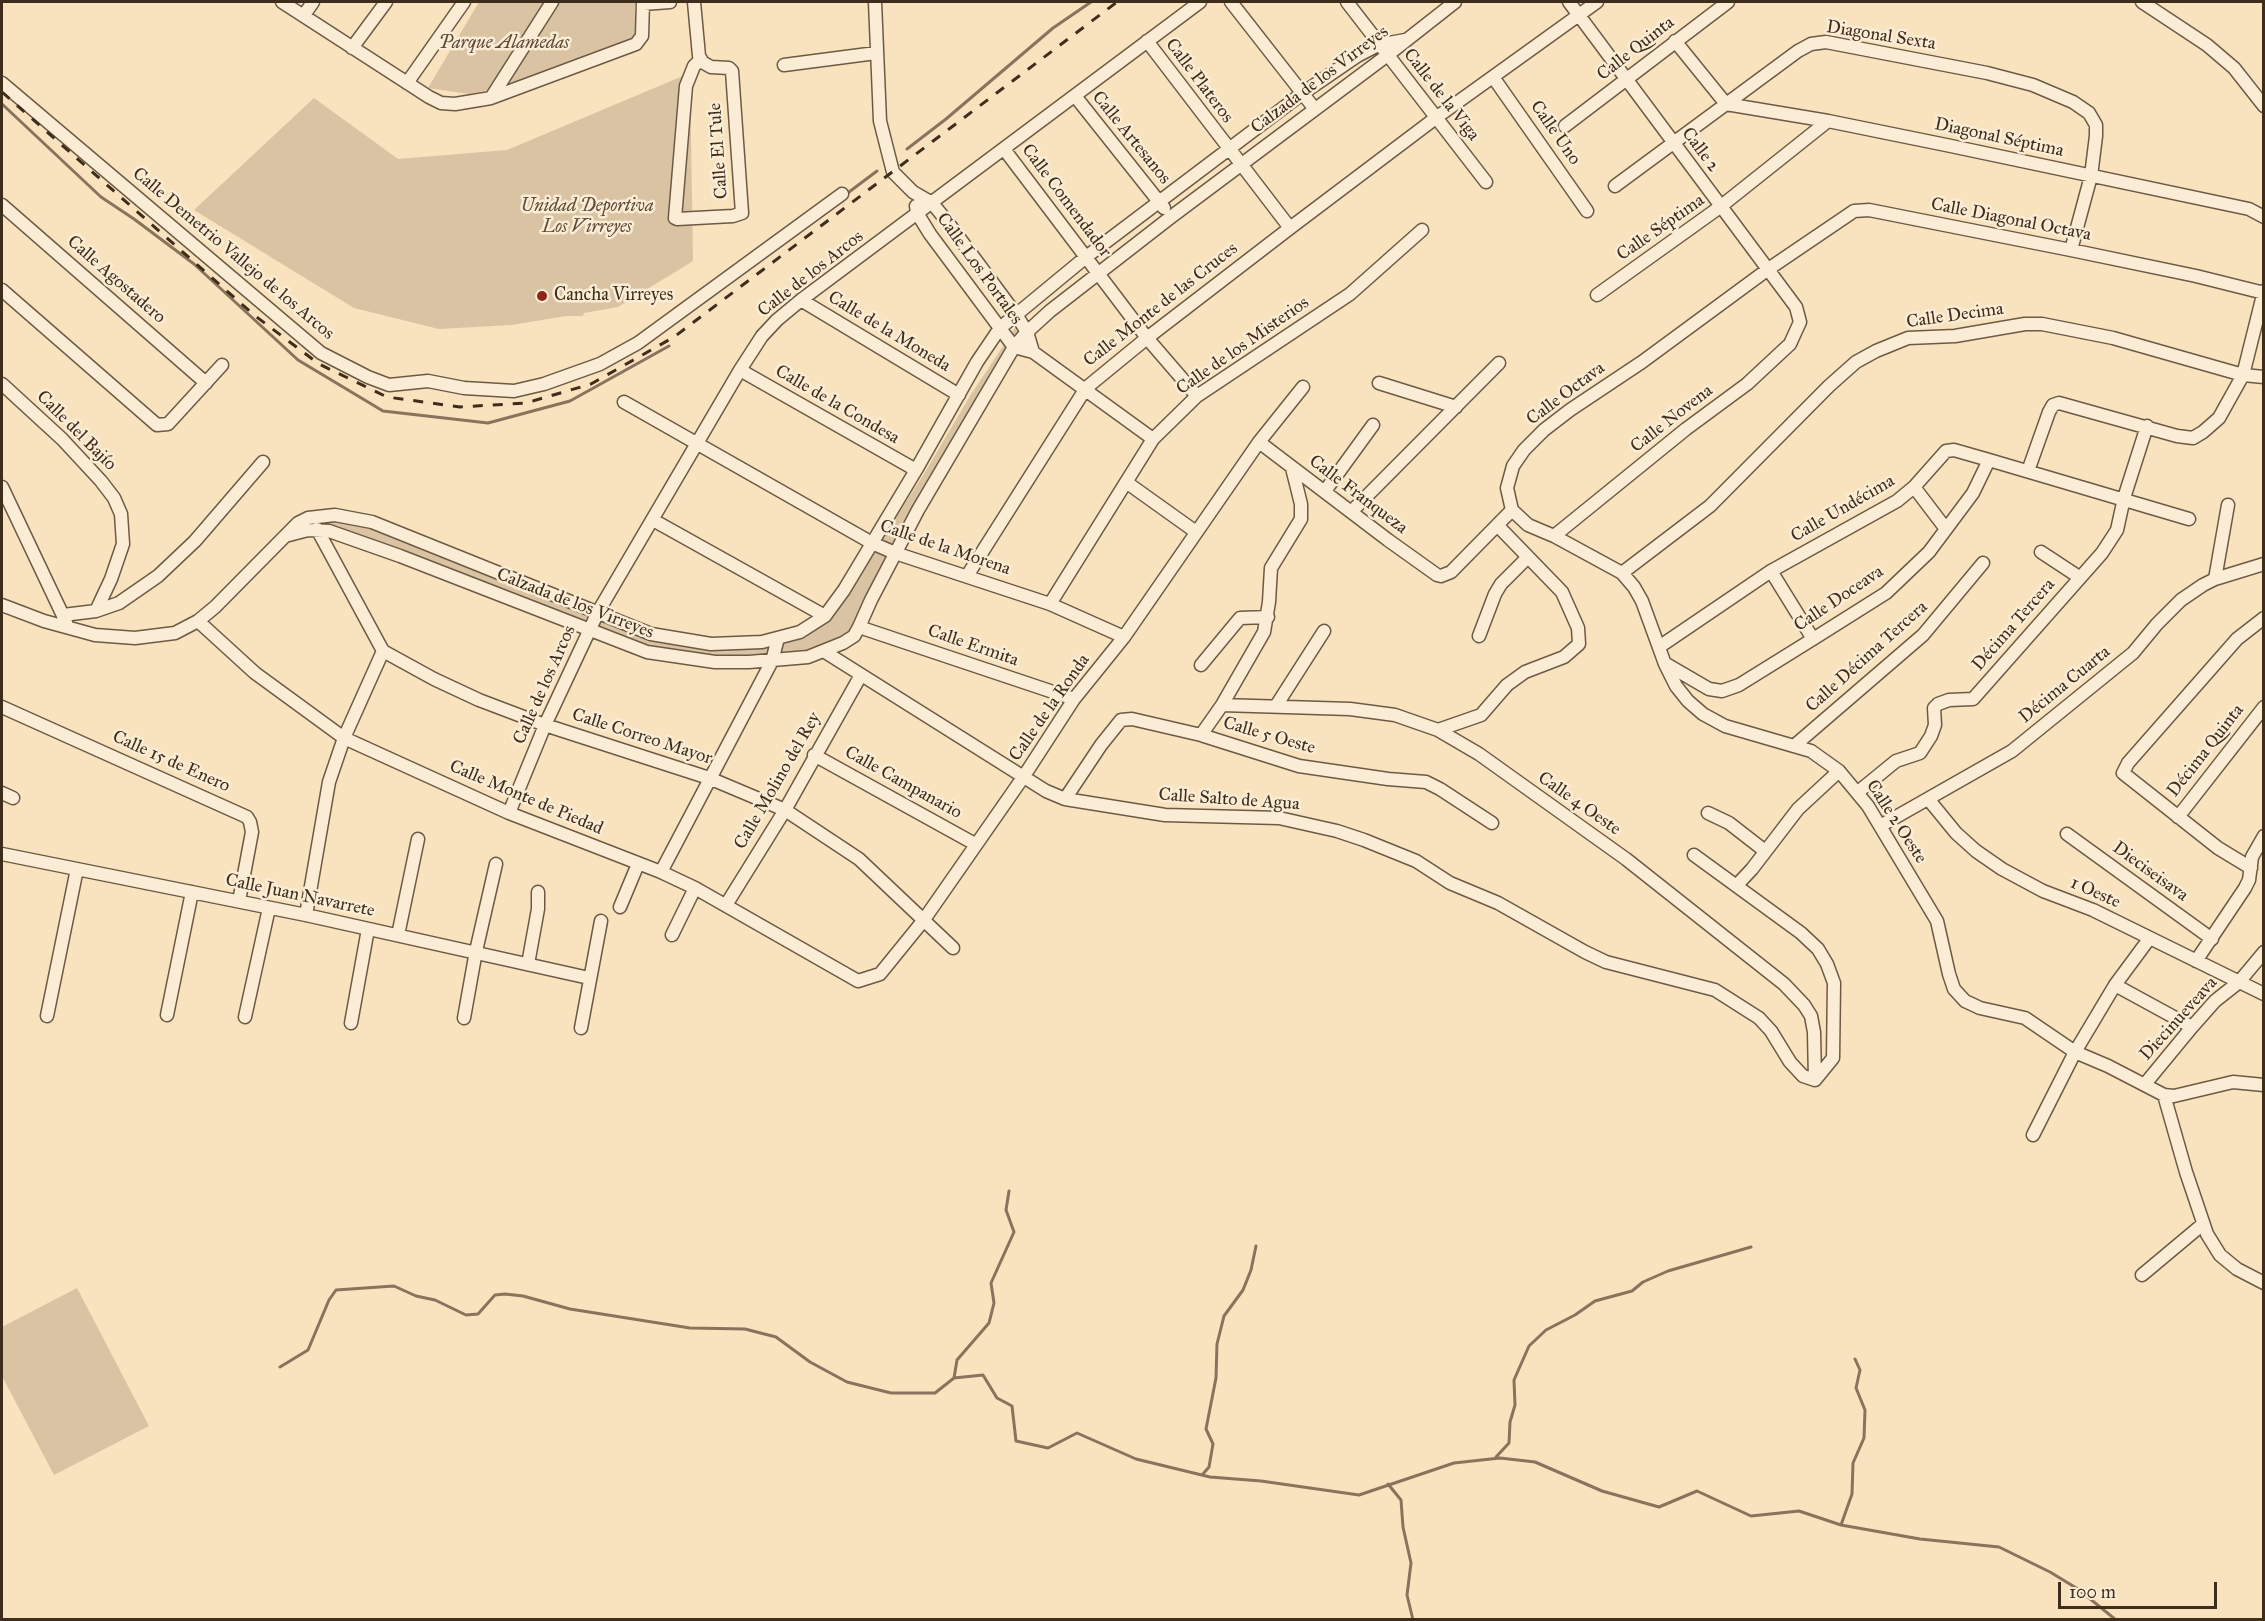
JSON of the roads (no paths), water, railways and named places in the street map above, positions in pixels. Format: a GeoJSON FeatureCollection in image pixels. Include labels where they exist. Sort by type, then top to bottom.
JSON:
{"type":"FeatureCollection","features":[{"type":"Feature","properties":{"kind":"street"},"geometry":{"type":"LineString","coordinates":[[282,2],[407,83],[441,103],[455,104],[491,98],[636,44],[642,36],[643,3],[670,2]]}},
{"type":"Feature","properties":{"kind":"street"},"geometry":{"type":"LineString","coordinates":[[304,15],[313,2]]}},
{"type":"Feature","properties":{"kind":"street"},"geometry":{"type":"LineString","coordinates":[[352,48],[386,2]]}},
{"type":"Feature","properties":{"kind":"street"},"geometry":{"type":"LineString","coordinates":[[407,83],[464,2]]}},
{"type":"Feature","properties":{"kind":"street"},"geometry":{"type":"LineString","coordinates":[[491,98],[552,2]]}},
{"type":"Feature","properties":{"kind":"street"},"geometry":{"type":"LineString","coordinates":[[694,2],[701,59]]}},
{"type":"Feature","properties":{"kind":"street","name":"Calle Los Portales"},"geometry":{"type":"LineString","coordinates":[[875,2],[880,121],[884,144],[893,172],[913,192],[932,202],[1015,313],[1027,332],[1033,352]]}},
{"type":"Feature","properties":{"kind":"street","name":"Calle de los Arcos"},"geometry":{"type":"LineString","coordinates":[[509,813],[545,725],[598,612],[762,336],[801,300],[1200,2]]}},
{"type":"Feature","properties":{"kind":"street"},"geometry":{"type":"LineString","coordinates":[[1231,2],[1314,108]]}},
{"type":"Feature","properties":{"kind":"street","name":"Calle de la Viga"},"geometry":{"type":"LineString","coordinates":[[1347,2],[1486,182]]}},
{"type":"Feature","properties":{"kind":"street"},"geometry":{"type":"LineString","coordinates":[[1405,40],[1455,2]]}},
{"type":"Feature","properties":{"kind":"street","name":"Calle 2"},"geometry":{"type":"LineString","coordinates":[[1569,2],[1796,307],[1800,322]]}},
{"type":"Feature","properties":{"kind":"street","name":"Calle Monte de las Cruces"},"geometry":{"type":"LineString","coordinates":[[967,576],[1086,388],[1290,228],[1437,117],[1597,2]]}},
{"type":"Feature","properties":{"kind":"street","name":"Calle Quinta"},"geometry":{"type":"LineString","coordinates":[[1565,126],[1728,2]]}},
{"type":"Feature","properties":{"kind":"street"},"geometry":{"type":"LineString","coordinates":[[2142,2],[2207,45],[2234,68],[2264,106]]}},
{"type":"Feature","properties":{"kind":"street","name":"Calzada de los Virreyes"},"geometry":{"type":"LineString","coordinates":[[2,604],[69,629],[115,637],[153,637],[175,633],[198,621],[215,607],[298,523],[308,518],[335,515],[372,522],[651,634],[711,644],[762,642],[800,632],[825,615],[844,590],[977,362],[1000,328],[1015,313],[1303,93],[1357,56],[1378,45],[1405,40]]}},
{"type":"Feature","properties":{"kind":"street","name":"Calzada de los Virreyes"},"geometry":{"type":"LineString","coordinates":[[283,537],[317,529],[329,531],[400,556],[647,652],[664,656],[715,662],[772,661],[808,657],[825,652],[849,640],[859,627],[918,510],[1014,347],[1027,332],[1050,311],[1171,217],[1405,40]]}},
{"type":"Feature","properties":{"kind":"street","name":"Calle Plateros"},"geometry":{"type":"LineString","coordinates":[[1147,41],[1290,228]]}},
{"type":"Feature","properties":{"kind":"street"},"geometry":{"type":"LineString","coordinates":[[1675,41],[1726,104]]}},
{"type":"Feature","properties":{"kind":"street","name":"Diagonal Sexta"},"geometry":{"type":"LineString","coordinates":[[1615,186],[1798,51],[1811,44],[1826,42],[1987,73],[2033,85],[2073,102],[2089,113],[2096,125],[2091,176]]}},
{"type":"Feature","properties":{"kind":"street"},"geometry":{"type":"LineString","coordinates":[[784,64],[876,53]]}},
{"type":"Feature","properties":{"kind":"street","name":"Calle El Tule"},"geometry":{"type":"LineString","coordinates":[[701,59],[707,66],[729,68],[732,71],[742,213],[733,216],[677,219],[675,218],[686,86],[694,66],[701,59]]}},
{"type":"Feature","properties":{"kind":"street","name":"Calle Uno"},"geometry":{"type":"LineString","coordinates":[[1493,77],[1587,211]]}},
{"type":"Feature","properties":{"kind":"street","name":"Calle Demetrio Vallejo de los Arcos"},"geometry":{"type":"LineString","coordinates":[[2,83],[321,352],[368,377],[389,385],[428,381],[464,388],[514,391],[544,384],[600,364],[638,343],[842,194]]}},
{"type":"Feature","properties":{"kind":"street","name":"Calle Artesanos"},"geometry":{"type":"LineString","coordinates":[[1075,96],[1171,217]]}},
{"type":"Feature","properties":{"kind":"street","name":"Diagonal Séptima"},"geometry":{"type":"LineString","coordinates":[[1726,104],[1828,121],[2249,209],[2263,216]]}},
{"type":"Feature","properties":{"kind":"street","name":"Calle Séptima"},"geometry":{"type":"LineString","coordinates":[[1597,295],[1720,207],[1828,121]]}},
{"type":"Feature","properties":{"kind":"street","name":"Calle Comendador"},"geometry":{"type":"LineString","coordinates":[[1004,149],[1147,338],[1197,396]]}},
{"type":"Feature","properties":{"kind":"street"},"geometry":{"type":"LineString","coordinates":[[2071,250],[2091,176]]}},
{"type":"Feature","properties":{"kind":"street","name":"Calle Los Portales"},"geometry":{"type":"LineString","coordinates":[[913,192],[917,213],[968,287],[1014,347],[1033,352],[1086,388],[1153,439]]}},
{"type":"Feature","properties":{"kind":"street","name":"Calle Agostadero"},"geometry":{"type":"LineString","coordinates":[[2,205],[206,383]]}},
{"type":"Feature","properties":{"kind":"street","name":"Calle Diagonal Octava"},"geometry":{"type":"LineString","coordinates":[[1767,270],[1840,219],[1854,211],[1869,210],[2196,276],[2263,292]]}},
{"type":"Feature","properties":{"kind":"street","name":"Calle de los Misterios"},"geometry":{"type":"LineString","coordinates":[[1050,604],[1153,439],[1197,396],[1350,294],[1422,230]]}},
{"type":"Feature","properties":{"kind":"street","name":"Calle Octava"},"geometry":{"type":"LineString","coordinates":[[1512,510],[1507,488],[1513,466],[1524,450],[1544,430],[1642,362],[1767,270]]}},
{"type":"Feature","properties":{"kind":"street"},"geometry":{"type":"LineString","coordinates":[[2,291],[156,424],[168,424],[222,365]]}},
{"type":"Feature","properties":{"kind":"street"},"geometry":{"type":"LineString","coordinates":[[2028,471],[2053,405],[2066,403],[2177,436],[2193,438],[2203,432],[2219,418],[2243,375],[2263,292]]}},
{"type":"Feature","properties":{"kind":"street","name":"Calle de la Moneda"},"geometry":{"type":"LineString","coordinates":[[801,300],[959,395]]}},
{"type":"Feature","properties":{"kind":"street","name":"Calle Novena"},"geometry":{"type":"LineString","coordinates":[[1554,537],[1686,429],[1747,384],[1790,344],[1800,322]]}},
{"type":"Feature","properties":{"kind":"street","name":"Calle Decima"},"geometry":{"type":"LineString","coordinates":[[1622,573],[1710,506],[1829,386],[1856,362],[1908,338],[1955,336],[2025,324],[2042,324],[2113,338],[2243,375],[2264,377]]}},
{"type":"Feature","properties":{"kind":"street"},"geometry":{"type":"LineString","coordinates":[[1352,511],[1499,363]]}},
{"type":"Feature","properties":{"kind":"street","name":"Calle de la Condesa"},"geometry":{"type":"LineString","coordinates":[[740,370],[916,470]]}},
{"type":"Feature","properties":{"kind":"street"},"geometry":{"type":"LineString","coordinates":[[1379,383],[1456,407]]}},
{"type":"Feature","properties":{"kind":"street","name":"Calle del Bajío"},"geometry":{"type":"LineString","coordinates":[[2,384],[62,439],[101,481],[114,498],[121,514],[123,533],[120,556],[96,611]]}},
{"type":"Feature","properties":{"kind":"street","name":"Calle de la Ronda"},"geometry":{"type":"LineString","coordinates":[[858,981],[880,974],[922,921],[1024,776],[1074,699],[1124,637],[1259,442],[1303,387]]}},
{"type":"Feature","properties":{"kind":"street","name":"Calle de la Morena"},"geometry":{"type":"LineString","coordinates":[[624,402],[872,543],[895,553],[1050,604],[1124,637]]}},
{"type":"Feature","properties":{"kind":"street"},"geometry":{"type":"LineString","coordinates":[[1324,491],[1374,425]]}},
{"type":"Feature","properties":{"kind":"street","name":"Décima Tercera"},"geometry":{"type":"LineString","coordinates":[[1858,792],[1896,761],[1920,753],[1935,725],[1934,708],[1949,700],[1973,699],[2102,553],[2117,530],[2124,498],[2147,426]]}},
{"type":"Feature","properties":{"kind":"street","name":"Calle Franqueza"},"geometry":{"type":"LineString","coordinates":[[1259,442],[1437,575],[1441,576],[1451,572],[1498,526]]}},
{"type":"Feature","properties":{"kind":"street","name":"Calle Undécima"},"geometry":{"type":"LineString","coordinates":[[1659,647],[1771,571],[1897,501],[1914,487],[1946,452],[1954,450],[2124,498],[2189,519]]}},
{"type":"Feature","properties":{"kind":"street","name":"Calle Doceava"},"geometry":{"type":"LineString","coordinates":[[1665,664],[1709,689],[1722,690],[1739,685],[1813,639],[1886,593],[1929,552],[1973,493],[1989,460]]}},
{"type":"Feature","properties":{"kind":"street"},"geometry":{"type":"LineString","coordinates":[[63,615],[96,611],[119,603],[158,576],[195,541],[263,462]]}},
{"type":"Feature","properties":{"kind":"street"},"geometry":{"type":"LineString","coordinates":[[1201,735],[1222,705],[1264,632],[1268,617],[1271,568],[1301,519],[1301,504],[1292,468]]}},
{"type":"Feature","properties":{"kind":"street"},"geometry":{"type":"LineString","coordinates":[[1126,482],[1196,532]]}},
{"type":"Feature","properties":{"kind":"street"},"geometry":{"type":"LineString","coordinates":[[2,487],[69,629]]}},
{"type":"Feature","properties":{"kind":"street"},"geometry":{"type":"LineString","coordinates":[[1914,487],[1946,529]]}},
{"type":"Feature","properties":{"kind":"street"},"geometry":{"type":"LineString","coordinates":[[2215,579],[2228,505]]}},
{"type":"Feature","properties":{"kind":"street"},"geometry":{"type":"LineString","coordinates":[[1438,730],[1480,715],[1507,685],[1525,672],[1564,657],[1579,644],[1578,628],[1562,592],[1498,526],[1512,510]]}},
{"type":"Feature","properties":{"kind":"street","name":"Calle 2 Oeste"},"geometry":{"type":"LineString","coordinates":[[1512,510],[1528,525],[1622,573],[1634,587],[1642,602],[1665,664],[1676,686],[1703,714],[1725,726],[1818,755],[1839,771],[1858,792],[1937,921],[1948,974],[1954,988],[1965,1001],[1980,1008],[2025,1018],[2075,1052],[2164,1095]]}},
{"type":"Feature","properties":{"kind":"street"},"geometry":{"type":"LineString","coordinates":[[653,520],[825,615]]}},
{"type":"Feature","properties":{"kind":"street"},"geometry":{"type":"LineString","coordinates":[[306,915],[328,782],[344,738],[383,651],[317,529]]}},
{"type":"Feature","properties":{"kind":"street"},"geometry":{"type":"LineString","coordinates":[[2041,552],[2079,577]]}},
{"type":"Feature","properties":{"kind":"street"},"geometry":{"type":"LineString","coordinates":[[1479,636],[1501,584],[1528,557]]}},
{"type":"Feature","properties":{"kind":"street","name":"Calle Décima Tercera"},"geometry":{"type":"LineString","coordinates":[[1794,746],[1923,635],[1983,563]]}},
{"type":"Feature","properties":{"kind":"street","name":"Décima Cuarta"},"geometry":{"type":"LineString","coordinates":[[1880,826],[2012,751],[2133,653],[2181,600],[2215,579],[2264,564]]}},
{"type":"Feature","properties":{"kind":"street"},"geometry":{"type":"LineString","coordinates":[[1771,571],[1813,639]]}},
{"type":"Feature","properties":{"kind":"street"},"geometry":{"type":"LineString","coordinates":[[1201,665],[1240,618],[1268,617]]}},
{"type":"Feature","properties":{"kind":"street"},"geometry":{"type":"LineString","coordinates":[[2251,868],[2218,848],[2123,773],[2124,767],[2237,639],[2264,618]]}},
{"type":"Feature","properties":{"kind":"street","name":"Calle Monte de Piedad"},"geometry":{"type":"LineString","coordinates":[[198,621],[263,679],[344,738],[509,813],[661,872],[695,888],[858,981]]}},
{"type":"Feature","properties":{"kind":"street","name":"Calle Ermita"},"geometry":{"type":"LineString","coordinates":[[859,627],[1074,699]]}},
{"type":"Feature","properties":{"kind":"street"},"geometry":{"type":"LineString","coordinates":[[1276,706],[1324,631]]}},
{"type":"Feature","properties":{"kind":"street"},"geometry":{"type":"LineString","coordinates":[[661,872],[772,661],[778,638]]}},
{"type":"Feature","properties":{"kind":"street","name":"Calle Correo Mayor"},"geometry":{"type":"LineString","coordinates":[[383,651],[479,700],[545,725],[709,778],[784,810],[859,859],[953,948]]}},
{"type":"Feature","properties":{"kind":"street","name":"Calle Salto de Agua"},"geometry":{"type":"LineString","coordinates":[[825,652],[1047,791],[1065,799],[1165,815],[1279,818],[1307,823],[1364,840],[1416,861],[1450,883],[1498,903],[1606,962],[1715,990],[1759,1018],[1771,1031],[1790,1062],[1803,1076],[1815,1080]]}},
{"type":"Feature","properties":{"kind":"street","name":"Calle Molino del Rey"},"geometry":{"type":"LineString","coordinates":[[726,905],[784,810],[861,675]]}},
{"type":"Feature","properties":{"kind":"street","name":"Calle 4 Oeste"},"geometry":{"type":"LineString","coordinates":[[1222,705],[1350,709],[1395,715],[1438,730],[1479,754],[1626,859],[1784,984],[1811,1016],[1814,1032],[1815,1080]]}},
{"type":"Feature","properties":{"kind":"street","name":"Calle 15 de Enero"},"geometry":{"type":"LineString","coordinates":[[2,707],[247,818],[252,832],[239,901]]}},
{"type":"Feature","properties":{"kind":"street","name":"Décima Quinta"},"geometry":{"type":"LineString","coordinates":[[2178,817],[2264,707]]}},
{"type":"Feature","properties":{"kind":"street","name":"Calle 5 Oeste"},"geometry":{"type":"LineString","coordinates":[[1065,799],[1101,745],[1121,720],[1132,719],[1201,735],[1299,766],[1426,782],[1492,823]]}},
{"type":"Feature","properties":{"kind":"street","name":"Calle Campanario"},"geometry":{"type":"LineString","coordinates":[[814,755],[975,844]]}},
{"type":"Feature","properties":{"kind":"street"},"geometry":{"type":"LineString","coordinates":[[1737,885],[1798,809],[1839,771]]}},
{"type":"Feature","properties":{"kind":"street","name":"1 Oeste"},"geometry":{"type":"LineString","coordinates":[[1929,800],[1956,833],[1976,851],[2002,869],[2043,891],[2093,910],[2264,994]]}},
{"type":"Feature","properties":{"kind":"street"},"geometry":{"type":"LineString","coordinates":[[1708,813],[1729,823],[1765,850]]}},
{"type":"Feature","properties":{"kind":"street","name":"Dieciseisava"},"geometry":{"type":"LineString","coordinates":[[2067,834],[2212,939]]}},
{"type":"Feature","properties":{"kind":"street"},"geometry":{"type":"LineString","coordinates":[[2196,961],[2245,888],[2256,848],[2264,836]]}},
{"type":"Feature","properties":{"kind":"street"},"geometry":{"type":"LineString","coordinates":[[398,935],[418,839]]}},
{"type":"Feature","properties":{"kind":"street","name":"Calle Juan Navarrete"},"geometry":{"type":"LineString","coordinates":[[2,854],[368,928],[589,978]]}},
{"type":"Feature","properties":{"kind":"street"},"geometry":{"type":"LineString","coordinates":[[1694,855],[1801,933],[1818,949],[1827,964],[1833,983],[1833,1058],[1815,1080]]}},
{"type":"Feature","properties":{"kind":"street"},"geometry":{"type":"LineString","coordinates":[[464,1018],[476,951],[496,864]]}},
{"type":"Feature","properties":{"kind":"street"},"geometry":{"type":"LineString","coordinates":[[620,907],[638,864]]}},
{"type":"Feature","properties":{"kind":"street"},"geometry":{"type":"LineString","coordinates":[[47,1016],[77,869]]}},
{"type":"Feature","properties":{"kind":"street"},"geometry":{"type":"LineString","coordinates":[[672,935],[695,888]]}},
{"type":"Feature","properties":{"kind":"street"},"geometry":{"type":"LineString","coordinates":[[167,1015],[192,892]]}},
{"type":"Feature","properties":{"kind":"street"},"geometry":{"type":"LineString","coordinates":[[528,964],[538,909],[538,892]]}},
{"type":"Feature","properties":{"kind":"street"},"geometry":{"type":"LineString","coordinates":[[245,1017],[269,908]]}},
{"type":"Feature","properties":{"kind":"street"},"geometry":{"type":"LineString","coordinates":[[581,1028],[601,921]]}},
{"type":"Feature","properties":{"kind":"street"},"geometry":{"type":"LineString","coordinates":[[351,1023],[368,928]]}},
{"type":"Feature","properties":{"kind":"street"},"geometry":{"type":"LineString","coordinates":[[2033,1135],[2075,1052],[2115,985],[2150,939]]}},
{"type":"Feature","properties":{"kind":"street","name":"Diecinueveava"},"geometry":{"type":"LineString","coordinates":[[2145,1084],[2215,1001],[2239,982],[2264,952]]}},
{"type":"Feature","properties":{"kind":"street"},"geometry":{"type":"LineString","coordinates":[[2115,985],[2192,1027]]}},
{"type":"Feature","properties":{"kind":"street"},"geometry":{"type":"LineString","coordinates":[[2264,1085],[2233,1082],[2174,1096],[2164,1095],[2203,1224],[2220,1255],[2237,1269],[2264,1283]]}},
{"type":"Feature","properties":{"kind":"street"},"geometry":{"type":"LineString","coordinates":[[2142,1275],[2203,1224]]}},
{"type":"Feature","properties":{"kind":"waterway"},"geometry":{"type":"LineString","coordinates":[[907,149],[1053,28],[1091,2]]}},
{"type":"Feature","properties":{"kind":"waterway"},"geometry":{"type":"LineString","coordinates":[[2,104],[101,197],[194,264],[298,360],[383,411],[488,423],[570,401],[669,346]]}},
{"type":"Feature","properties":{"kind":"waterway"},"geometry":{"type":"LineString","coordinates":[[845,195],[877,171]]}},
{"type":"Feature","properties":{"kind":"waterway"},"geometry":{"type":"LineString","coordinates":[[954,1378],[957,1360],[989,1323],[994,1303],[991,1283],[1014,1232],[1006,1210],[1009,1191]]}},
{"type":"Feature","properties":{"kind":"waterway"},"geometry":{"type":"LineString","coordinates":[[1202,1475],[1209,1467],[1213,1444],[1206,1429],[1216,1378],[1217,1344],[1224,1316],[1243,1290],[1251,1270],[1256,1246]]}},
{"type":"Feature","properties":{"kind":"waterway"},"geometry":{"type":"LineString","coordinates":[[1496,1457],[1509,1443],[1510,1422],[1515,1405],[1514,1380],[1529,1346],[1546,1330],[1575,1315],[1595,1301],[1632,1291],[1643,1282],[1668,1271],[1751,1247]]}},
{"type":"Feature","properties":{"kind":"waterway"},"geometry":{"type":"LineString","coordinates":[[280,1367],[308,1350],[329,1300],[336,1290],[394,1286],[416,1296],[435,1300],[466,1315],[478,1314],[495,1295],[523,1296],[570,1309],[690,1328],[745,1329],[776,1337],[810,1362],[847,1382],[891,1393],[935,1393],[954,1378],[983,1375],[997,1398],[1012,1406],[1016,1441],[1048,1448],[1077,1433],[1136,1459],[1210,1477],[1261,1481],[1359,1495],[1454,1463],[1500,1458],[1535,1462],[1602,1491],[1659,1507],[1697,1491],[1751,1516],[1799,1511],[1841,1525],[1920,1539],[1999,1547],[2050,1572],[2078,1589],[2116,1620]]}},
{"type":"Feature","properties":{"kind":"waterway"},"geometry":{"type":"LineString","coordinates":[[1841,1525],[1852,1494],[1853,1463],[1864,1438],[1865,1410],[1856,1388],[1860,1370],[1855,1359]]}},
{"type":"Feature","properties":{"kind":"waterway"},"geometry":{"type":"LineString","coordinates":[[1388,1484],[1401,1500],[1403,1527],[1411,1563],[1407,1595],[1413,1620]]}},
{"type":"Feature","properties":{"kind":"railway"},"geometry":{"type":"LineString","coordinates":[[2,92],[254,315],[319,364],[387,397],[460,407],[526,403],[591,384],[674,337],[1117,2]]}},
{"type":"Feature","properties":{"kind":"place","name":"Cancha Virreyes"},"geometry":{"type":"Point","coordinates":[542,296]}},
{"type":"Feature","properties":{"kind":"park label","name":"Parque Alamedas"},"geometry":{"type":"Point","coordinates":[504,44]}},
{"type":"Feature","properties":{"kind":"park label","name":"Unidad Deportiva Los Virreyes"},"geometry":{"type":"Point","coordinates":[587,217]}}]}
